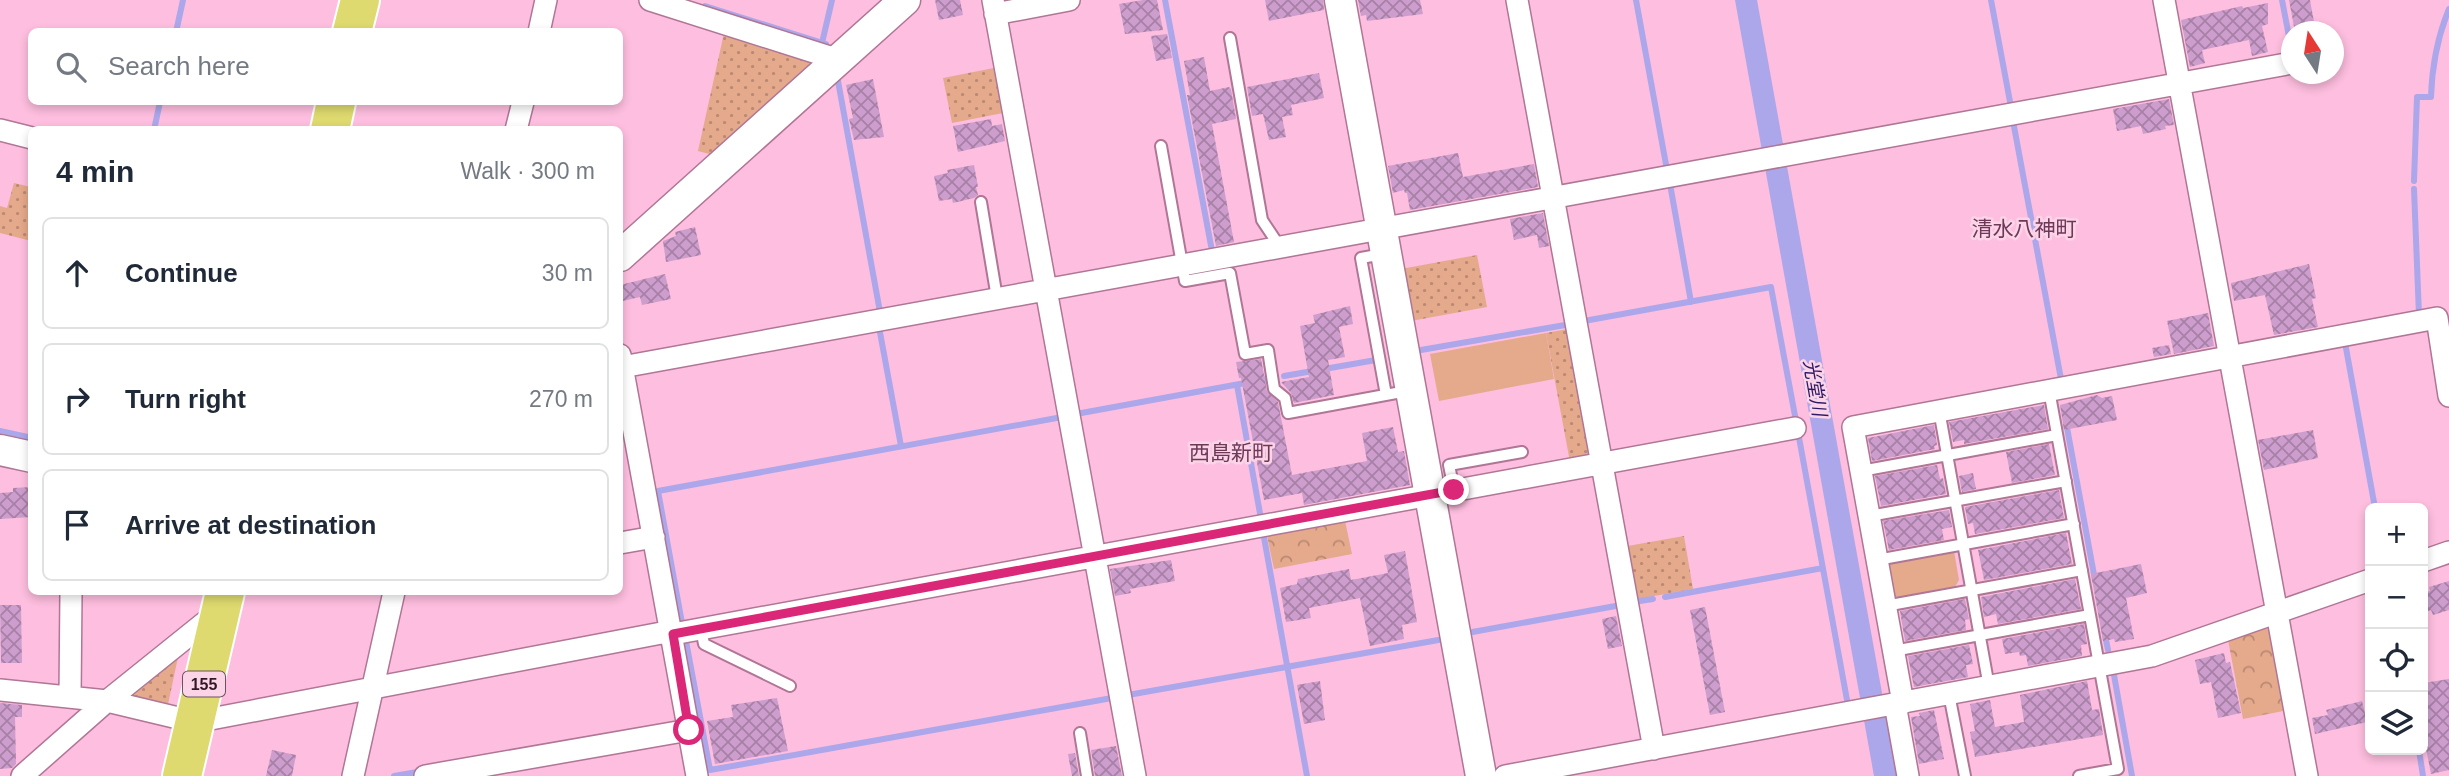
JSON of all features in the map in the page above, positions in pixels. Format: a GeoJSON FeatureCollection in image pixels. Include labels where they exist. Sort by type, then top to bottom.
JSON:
{"type":"FeatureCollection","features":[{"type":"Feature","properties":{"kind":"highway"},"geometry":{"type":"LineString","coordinates":[[353,28],[360,0]]}},
{"type":"Feature","properties":{"kind":"highway"},"geometry":{"type":"LineString","coordinates":[[331,126],[335,105]]}},
{"type":"Feature","properties":{"kind":"highway","name":"155"},"geometry":{"type":"LineString","coordinates":[[182,776],[223,601]]}},
{"type":"Feature","properties":{"kind":"street"},"geometry":{"type":"LineString","coordinates":[[540,28],[547,0]]}},
{"type":"Feature","properties":{"kind":"street"},"geometry":{"type":"LineString","coordinates":[[650,0],[696,7],[836,59]]}},
{"type":"Feature","properties":{"kind":"street"},"geometry":{"type":"LineString","coordinates":[[623,253],[836,59],[905,0]]}},
{"type":"Feature","properties":{"kind":"street"},"geometry":{"type":"LineString","coordinates":[[1069,0],[994,7],[1135,776]]}},
{"type":"Feature","properties":{"kind":"street"},"geometry":{"type":"LineString","coordinates":[[1340,0],[1384,240],[1399,393],[1442,492],[1481,776]]}},
{"type":"Feature","properties":{"kind":"street"},"geometry":{"type":"LineString","coordinates":[[1517,0],[1654,749]]}},
{"type":"Feature","properties":{"kind":"street"},"geometry":{"type":"LineString","coordinates":[[2164,0],[2307,776]]}},
{"type":"Feature","properties":{"kind":"street"},"geometry":{"type":"LineString","coordinates":[[623,361],[1280,247],[1384,240],[1553,197],[2281,65]]}},
{"type":"Feature","properties":{"kind":"street"},"geometry":{"type":"LineString","coordinates":[[517,126],[522,105]]}},
{"type":"Feature","properties":{"kind":"street"},"geometry":{"type":"LineString","coordinates":[[0,130],[28,137]]}},
{"type":"Feature","properties":{"kind":"street"},"geometry":{"type":"LineString","coordinates":[[1908,776],[1893,651],[1853,427],[2437,318],[2449,396]]}},
{"type":"Feature","properties":{"kind":"street"},"geometry":{"type":"LineString","coordinates":[[623,372],[673,632],[697,776]]}},
{"type":"Feature","properties":{"kind":"street"},"geometry":{"type":"LineString","coordinates":[[0,690],[107,701],[195,722],[673,632],[1795,428]]}},
{"type":"Feature","properties":{"kind":"street"},"geometry":{"type":"LineString","coordinates":[[0,450],[28,456]]}},
{"type":"Feature","properties":{"kind":"street"},"geometry":{"type":"LineString","coordinates":[[623,542],[654,537]]}},
{"type":"Feature","properties":{"kind":"street"},"geometry":{"type":"LineString","coordinates":[[2428,559],[2449,551]]}},
{"type":"Feature","properties":{"kind":"street"},"geometry":{"type":"LineString","coordinates":[[1505,776],[2152,656],[2365,582]]}},
{"type":"Feature","properties":{"kind":"street"},"geometry":{"type":"LineString","coordinates":[[70,697],[71,595]]}},
{"type":"Feature","properties":{"kind":"street"},"geometry":{"type":"LineString","coordinates":[[353,776],[393,595]]}},
{"type":"Feature","properties":{"kind":"street"},"geometry":{"type":"LineString","coordinates":[[22,776],[223,601]]}},
{"type":"Feature","properties":{"kind":"street"},"geometry":{"type":"LineString","coordinates":[[425,776],[689,730]]}},
{"type":"Feature","properties":{"kind":"lane"},"geometry":{"type":"LineString","coordinates":[[1230,38],[1262,220],[1280,247]]}},
{"type":"Feature","properties":{"kind":"lane"},"geometry":{"type":"LineString","coordinates":[[1160,146],[1185,281],[1230,273],[1245,354],[1268,350],[1275,389],[1285,398],[1288,413],[1399,393]]}},
{"type":"Feature","properties":{"kind":"lane"},"geometry":{"type":"LineString","coordinates":[[981,202],[997,298]]}},
{"type":"Feature","properties":{"kind":"lane"},"geometry":{"type":"LineString","coordinates":[[2049,390],[2118,769],[2079,776]]}},
{"type":"Feature","properties":{"kind":"lane"},"geometry":{"type":"LineString","coordinates":[[1939,410],[1989,687]]}},
{"type":"Feature","properties":{"kind":"lane"},"geometry":{"type":"LineString","coordinates":[[1861,471],[2057,435]]}},
{"type":"Feature","properties":{"kind":"lane"},"geometry":{"type":"LineString","coordinates":[[1442,492],[1449,465],[1522,452]]}},
{"type":"Feature","properties":{"kind":"lane"},"geometry":{"type":"LineString","coordinates":[[1869,516],[2066,481]]}},
{"type":"Feature","properties":{"kind":"lane"},"geometry":{"type":"LineString","coordinates":[[1877,560],[2074,524]]}},
{"type":"Feature","properties":{"kind":"lane"},"geometry":{"type":"LineString","coordinates":[[1885,606],[2082,570]]}},
{"type":"Feature","properties":{"kind":"lane"},"geometry":{"type":"LineString","coordinates":[[1893,651],[2090,615]]}},
{"type":"Feature","properties":{"kind":"lane"},"geometry":{"type":"LineString","coordinates":[[701,629],[704,644],[790,687]]}},
{"type":"Feature","properties":{"kind":"lane"},"geometry":{"type":"LineString","coordinates":[[1949,694],[1965,776]]}},
{"type":"Feature","properties":{"kind":"lane"},"geometry":{"type":"LineString","coordinates":[[1080,733],[1087,776]]}},
{"type":"Feature","properties":{"kind":"green space"},"geometry":{"type":"Polygon","coordinates":[[[724,33],[810,60],[811,68],[713,155],[698,151],[724,33]]]}},
{"type":"Feature","properties":{"kind":"green space"},"geometry":{"type":"Polygon","coordinates":[[[999,67],[1008,112],[952,123],[943,78],[999,67]]]}},
{"type":"Feature","properties":{"kind":"green space"},"geometry":{"type":"Polygon","coordinates":[[[14,183],[28,186],[28,240],[0,233],[0,206],[7,208],[14,183]]]}},
{"type":"Feature","properties":{"kind":"green space"},"geometry":{"type":"Polygon","coordinates":[[[1477,255],[1487,307],[1411,321],[1401,269],[1477,255]]]}},
{"type":"Feature","properties":{"kind":"green space"},"geometry":{"type":"Polygon","coordinates":[[[1573,328],[1593,458],[1570,462],[1546,333],[1573,328]]]}},
{"type":"Feature","properties":{"kind":"green space"},"geometry":{"type":"Polygon","coordinates":[[[1546,333],[1554,379],[1439,401],[1430,354],[1546,333]]]}},
{"type":"Feature","properties":{"kind":"green space"},"geometry":{"type":"Polygon","coordinates":[[[1344,516],[1352,554],[1274,569],[1266,531],[1344,516]]]}},
{"type":"Feature","properties":{"kind":"green space"},"geometry":{"type":"Polygon","coordinates":[[[1684,536],[1693,589],[1632,600],[1622,547],[1684,536]]]}},
{"type":"Feature","properties":{"kind":"green space"},"geometry":{"type":"Polygon","coordinates":[[[1954,551],[1959,580],[1955,587],[1897,598],[1889,594],[1885,564],[1954,551]]]}},
{"type":"Feature","properties":{"kind":"green space"},"geometry":{"type":"Polygon","coordinates":[[[2265,628],[2273,631],[2288,710],[2243,719],[2228,640],[2265,628]]]}},
{"type":"Feature","properties":{"kind":"green space"},"geometry":{"type":"Polygon","coordinates":[[[180,648],[167,709],[127,700],[128,692],[180,648]]]}},
{"type":"Feature","properties":{"kind":"water","name":"光堂川"},"geometry":{"type":"Polygon","coordinates":[[[1735,0],[1757,0],[1897,776],[1874,776],[1735,0]]]}},
{"type":"Feature","properties":{"kind":"building"},"geometry":{"type":"Polygon","coordinates":[[[935,0],[960,0],[963,15],[939,20],[935,0]]]}},
{"type":"Feature","properties":{"kind":"building"},"geometry":{"type":"Polygon","coordinates":[[[1157,0],[1163,30],[1125,34],[1119,4],[1157,0]]]}},
{"type":"Feature","properties":{"kind":"building"},"geometry":{"type":"Polygon","coordinates":[[[1265,0],[1323,0],[1324,10],[1269,21],[1265,0]]]}},
{"type":"Feature","properties":{"kind":"building"},"geometry":{"type":"Polygon","coordinates":[[[1358,0],[1420,0],[1423,14],[1367,21],[1366,15],[1361,16],[1358,0]]]}},
{"type":"Feature","properties":{"kind":"building"},"geometry":{"type":"Polygon","coordinates":[[[2289,0],[2310,0],[2314,21],[2293,21],[2289,0]]]}},
{"type":"Feature","properties":{"kind":"building"},"geometry":{"type":"Polygon","coordinates":[[[2268,3],[2268,24],[2262,26],[2268,52],[2252,56],[2249,40],[2202,50],[2205,63],[2190,67],[2181,20],[2268,3]]]}},
{"type":"Feature","properties":{"kind":"building"},"geometry":{"type":"Polygon","coordinates":[[[1167,34],[1172,58],[1156,61],[1151,36],[1167,34]]]}},
{"type":"Feature","properties":{"kind":"building"},"geometry":{"type":"Polygon","coordinates":[[[1204,57],[1210,91],[1229,87],[1231,89],[1236,119],[1212,124],[1234,242],[1216,246],[1187,95],[1190,95],[1184,61],[1204,57]]]}},
{"type":"Feature","properties":{"kind":"building"},"geometry":{"type":"Polygon","coordinates":[[[1319,73],[1324,98],[1291,105],[1293,115],[1282,117],[1286,137],[1269,140],[1263,114],[1252,116],[1247,87],[1319,73]]]}},
{"type":"Feature","properties":{"kind":"building"},"geometry":{"type":"Polygon","coordinates":[[[873,79],[884,137],[854,140],[849,119],[853,118],[846,85],[873,79]]]}},
{"type":"Feature","properties":{"kind":"building"},"geometry":{"type":"Polygon","coordinates":[[[2169,99],[2174,125],[2143,134],[2141,126],[2117,131],[2113,109],[2169,99]]]}},
{"type":"Feature","properties":{"kind":"building"},"geometry":{"type":"Polygon","coordinates":[[[991,119],[992,126],[1002,124],[1005,141],[958,152],[953,126],[991,119]]]}},
{"type":"Feature","properties":{"kind":"building"},"geometry":{"type":"Polygon","coordinates":[[[1458,153],[1463,177],[1534,164],[1538,187],[1410,210],[1404,190],[1393,193],[1388,166],[1458,153]]]}},
{"type":"Feature","properties":{"kind":"building"},"geometry":{"type":"Polygon","coordinates":[[[974,165],[978,195],[953,203],[952,199],[939,201],[934,176],[948,173],[947,170],[974,165]]]}},
{"type":"Feature","properties":{"kind":"building"},"geometry":{"type":"Polygon","coordinates":[[[1543,213],[1549,246],[1539,248],[1537,235],[1514,240],[1510,219],[1543,213]]]}},
{"type":"Feature","properties":{"kind":"building"},"geometry":{"type":"Polygon","coordinates":[[[695,227],[701,255],[666,262],[663,241],[676,236],[675,232],[695,227]]]}},
{"type":"Feature","properties":{"kind":"building"},"geometry":{"type":"Polygon","coordinates":[[[2309,264],[2316,298],[2312,299],[2318,327],[2274,335],[2265,295],[2234,301],[2231,283],[2309,264]]]}},
{"type":"Feature","properties":{"kind":"building"},"geometry":{"type":"Polygon","coordinates":[[[665,274],[671,299],[642,305],[640,297],[623,301],[623,284],[665,274]]]}},
{"type":"Feature","properties":{"kind":"building"},"geometry":{"type":"Polygon","coordinates":[[[1350,306],[1353,324],[1339,327],[1345,357],[1328,360],[1334,395],[1294,403],[1291,393],[1281,382],[1309,377],[1300,326],[1315,323],[1313,315],[1350,306]]]}},
{"type":"Feature","properties":{"kind":"building"},"geometry":{"type":"Polygon","coordinates":[[[2208,313],[2214,346],[2174,354],[2167,321],[2208,313]]]}},
{"type":"Feature","properties":{"kind":"building"},"geometry":{"type":"Polygon","coordinates":[[[2169,345],[2171,354],[2154,357],[2152,348],[2169,345]]]}},
{"type":"Feature","properties":{"kind":"building"},"geometry":{"type":"Polygon","coordinates":[[[1261,359],[1267,391],[1278,402],[1292,475],[1367,461],[1362,433],[1393,427],[1398,452],[1404,451],[1410,485],[1304,505],[1302,493],[1264,500],[1236,362],[1261,359]]]}},
{"type":"Feature","properties":{"kind":"building"},"geometry":{"type":"Polygon","coordinates":[[[2097,395],[2102,398],[2112,396],[2117,420],[2064,430],[2060,405],[2097,395]]]}},
{"type":"Feature","properties":{"kind":"building"},"geometry":{"type":"Polygon","coordinates":[[[2044,405],[2048,429],[1964,444],[1964,440],[1953,442],[1949,422],[2044,405]]]}},
{"type":"Feature","properties":{"kind":"building"},"geometry":{"type":"Polygon","coordinates":[[[1934,425],[1937,445],[1934,446],[1935,449],[1872,461],[1868,438],[1934,425]]]}},
{"type":"Feature","properties":{"kind":"building"},"geometry":{"type":"Polygon","coordinates":[[[2313,430],[2318,458],[2264,470],[2258,440],[2313,430]]]}},
{"type":"Feature","properties":{"kind":"building"},"geometry":{"type":"Polygon","coordinates":[[[2049,444],[2055,475],[2012,483],[2006,452],[2049,444]]]}},
{"type":"Feature","properties":{"kind":"building"},"geometry":{"type":"Polygon","coordinates":[[[1937,465],[1946,494],[1881,506],[1875,476],[1937,465]]]}},
{"type":"Feature","properties":{"kind":"building"},"geometry":{"type":"Polygon","coordinates":[[[1973,473],[1976,489],[1962,492],[1959,476],[1973,473]]]}},
{"type":"Feature","properties":{"kind":"building"},"geometry":{"type":"Polygon","coordinates":[[[28,487],[28,517],[0,519],[0,493],[13,492],[13,488],[28,487]]]}},
{"type":"Feature","properties":{"kind":"building"},"geometry":{"type":"Polygon","coordinates":[[[2059,490],[2064,518],[1975,534],[1973,523],[1968,524],[1965,507],[2059,490]]]}},
{"type":"Feature","properties":{"kind":"building"},"geometry":{"type":"Polygon","coordinates":[[[1949,510],[1952,527],[1942,529],[1944,540],[1889,550],[1883,521],[1949,510]]]}},
{"type":"Feature","properties":{"kind":"building"},"geometry":{"type":"Polygon","coordinates":[[[2066,533],[2072,564],[1984,580],[1978,550],[2066,533]]]}},
{"type":"Feature","properties":{"kind":"building"},"geometry":{"type":"Polygon","coordinates":[[[1405,551],[1417,622],[1402,625],[1404,639],[1370,646],[1360,598],[1309,608],[1311,618],[1286,622],[1280,588],[1297,584],[1298,579],[1349,569],[1351,580],[1388,573],[1384,555],[1405,551]]]}},
{"type":"Feature","properties":{"kind":"building"},"geometry":{"type":"Polygon","coordinates":[[[1171,560],[1175,581],[1130,589],[1131,593],[1115,596],[1110,569],[1171,560]]]}},
{"type":"Feature","properties":{"kind":"building"},"geometry":{"type":"Polygon","coordinates":[[[2141,564],[2147,593],[2126,598],[2134,639],[2103,641],[2091,574],[2141,564]]]}},
{"type":"Feature","properties":{"kind":"building"},"geometry":{"type":"Polygon","coordinates":[[[2075,579],[2081,609],[1998,624],[1996,614],[1984,617],[1981,597],[2075,579]]]}},
{"type":"Feature","properties":{"kind":"building"},"geometry":{"type":"Polygon","coordinates":[[[2449,581],[2449,610],[2433,615],[2431,610],[2428,611],[2429,587],[2449,581]]]}},
{"type":"Feature","properties":{"kind":"building"},"geometry":{"type":"Polygon","coordinates":[[[1965,599],[1969,619],[1965,620],[1966,630],[1905,641],[1900,611],[1965,599]]]}},
{"type":"Feature","properties":{"kind":"building"},"geometry":{"type":"Polygon","coordinates":[[[0,605],[21,605],[22,663],[1,663],[0,605]]]}},
{"type":"Feature","properties":{"kind":"building"},"geometry":{"type":"Polygon","coordinates":[[[1705,607],[1725,712],[1710,715],[1690,610],[1705,607]]]}},
{"type":"Feature","properties":{"kind":"building"},"geometry":{"type":"Polygon","coordinates":[[[1616,616],[1622,646],[1608,649],[1602,619],[1616,616]]]}},
{"type":"Feature","properties":{"kind":"building"},"geometry":{"type":"Polygon","coordinates":[[[2084,624],[2087,644],[2081,645],[2082,656],[2028,666],[2026,655],[2020,656],[2019,652],[2005,654],[2002,639],[2084,624]]]}},
{"type":"Feature","properties":{"kind":"building"},"geometry":{"type":"Polygon","coordinates":[[[1969,645],[1973,664],[1966,665],[1968,677],[1914,687],[1908,656],[1969,645]]]}},
{"type":"Feature","properties":{"kind":"building"},"geometry":{"type":"Polygon","coordinates":[[[2224,653],[2226,663],[2230,662],[2241,713],[2218,718],[2211,682],[2200,684],[2195,660],[2224,653]]]}},
{"type":"Feature","properties":{"kind":"building"},"geometry":{"type":"Polygon","coordinates":[[[2449,679],[2449,770],[2431,774],[2427,755],[2428,682],[2449,679]]]}},
{"type":"Feature","properties":{"kind":"building"},"geometry":{"type":"Polygon","coordinates":[[[1320,681],[1325,720],[1304,724],[1297,685],[1320,681]]]}},
{"type":"Feature","properties":{"kind":"building"},"geometry":{"type":"Polygon","coordinates":[[[2087,681],[2092,710],[2099,709],[2103,735],[1975,757],[1970,732],[1975,731],[1970,704],[1990,700],[1995,727],[2024,722],[2020,695],[2087,681]]]}},
{"type":"Feature","properties":{"kind":"building"},"geometry":{"type":"Polygon","coordinates":[[[777,698],[788,751],[715,764],[707,721],[733,717],[731,705],[777,698]]]}},
{"type":"Feature","properties":{"kind":"building"},"geometry":{"type":"Polygon","coordinates":[[[2362,701],[2365,722],[2315,734],[2312,718],[2328,715],[2326,710],[2362,701]]]}},
{"type":"Feature","properties":{"kind":"building"},"geometry":{"type":"Polygon","coordinates":[[[0,703],[22,705],[22,717],[15,717],[16,764],[12,768],[0,769],[0,703]]]}},
{"type":"Feature","properties":{"kind":"building"},"geometry":{"type":"Polygon","coordinates":[[[1934,710],[1944,759],[1919,764],[1911,717],[1934,710]]]}},
{"type":"Feature","properties":{"kind":"building"},"geometry":{"type":"Polygon","coordinates":[[[1116,746],[1122,776],[1095,776],[1091,750],[1116,746]]]}},
{"type":"Feature","properties":{"kind":"building"},"geometry":{"type":"Polygon","coordinates":[[[272,750],[296,755],[292,776],[266,776],[272,750]]]}},
{"type":"Feature","properties":{"kind":"building"},"geometry":{"type":"Polygon","coordinates":[[[1075,753],[1079,776],[1072,776],[1068,754],[1075,753]]]}},
{"type":"Feature","properties":{"kind":"waterway"},"geometry":{"type":"LineString","coordinates":[[177,28],[183,0]]}},
{"type":"Feature","properties":{"kind":"waterway"},"geometry":{"type":"LineString","coordinates":[[822,43],[832,0]]}},
{"type":"Feature","properties":{"kind":"waterway"},"geometry":{"type":"LineString","coordinates":[[1165,0],[1212,251]]}},
{"type":"Feature","properties":{"kind":"waterway"},"geometry":{"type":"LineString","coordinates":[[1636,0],[1667,170]]}},
{"type":"Feature","properties":{"kind":"waterway"},"geometry":{"type":"LineString","coordinates":[[1991,0],[2011,107]]}},
{"type":"Feature","properties":{"kind":"waterway"},"geometry":{"type":"LineString","coordinates":[[2282,0],[2286,21]]}},
{"type":"Feature","properties":{"kind":"waterway"},"geometry":{"type":"LineString","coordinates":[[705,6],[826,44]]}},
{"type":"Feature","properties":{"kind":"waterway"},"geometry":{"type":"LineString","coordinates":[[2414,181],[2417,97],[2431,97],[2436,52],[2449,9]]}},
{"type":"Feature","properties":{"kind":"waterway"},"geometry":{"type":"LineString","coordinates":[[838,81],[880,312]]}},
{"type":"Feature","properties":{"kind":"waterway"},"geometry":{"type":"LineString","coordinates":[[155,126],[159,105]]}},
{"type":"Feature","properties":{"kind":"waterway"},"geometry":{"type":"LineString","coordinates":[[2013,121],[2061,379]]}},
{"type":"Feature","properties":{"kind":"waterway"},"geometry":{"type":"LineString","coordinates":[[1670,184],[1691,302]]}},
{"type":"Feature","properties":{"kind":"waterway"},"geometry":{"type":"LineString","coordinates":[[2414,189],[2419,315]]}},
{"type":"Feature","properties":{"kind":"waterway"},"geometry":{"type":"LineString","coordinates":[[1584,321],[1771,287],[1796,421]]}},
{"type":"Feature","properties":{"kind":"waterway"},"geometry":{"type":"LineString","coordinates":[[1421,350],[1571,324]]}},
{"type":"Feature","properties":{"kind":"waterway"},"geometry":{"type":"LineString","coordinates":[[879,327],[901,446]]}},
{"type":"Feature","properties":{"kind":"waterway"},"geometry":{"type":"LineString","coordinates":[[2346,348],[2374,503]]}},
{"type":"Feature","properties":{"kind":"waterway"},"geometry":{"type":"LineString","coordinates":[[1284,376],[1376,360]]}},
{"type":"Feature","properties":{"kind":"waterway"},"geometry":{"type":"LineString","coordinates":[[1076,414],[1267,379]]}},
{"type":"Feature","properties":{"kind":"waterway"},"geometry":{"type":"LineString","coordinates":[[1237,385],[1261,519]]}},
{"type":"Feature","properties":{"kind":"waterway"},"geometry":{"type":"LineString","coordinates":[[682,623],[658,491],[1062,417]]}},
{"type":"Feature","properties":{"kind":"waterway"},"geometry":{"type":"LineString","coordinates":[[2066,422],[2095,580]]}},
{"type":"Feature","properties":{"kind":"waterway"},"geometry":{"type":"LineString","coordinates":[[0,431],[28,437]]}},
{"type":"Feature","properties":{"kind":"waterway"},"geometry":{"type":"LineString","coordinates":[[1798,432],[1847,700]]}},
{"type":"Feature","properties":{"kind":"waterway"},"geometry":{"type":"LineString","coordinates":[[1263,532],[1307,776]]}},
{"type":"Feature","properties":{"kind":"waterway"},"geometry":{"type":"LineString","coordinates":[[1665,597],[1823,568]]}},
{"type":"Feature","properties":{"kind":"waterway"},"geometry":{"type":"LineString","coordinates":[[1633,602],[1653,599]]}},
{"type":"Feature","properties":{"kind":"waterway"},"geometry":{"type":"LineString","coordinates":[[1467,633],[1621,605]]}},
{"type":"Feature","properties":{"kind":"waterway"},"geometry":{"type":"LineString","coordinates":[[2105,635],[2108,650]]}},
{"type":"Feature","properties":{"kind":"waterway"},"geometry":{"type":"LineString","coordinates":[[1128,695],[1444,639]]}},
{"type":"Feature","properties":{"kind":"waterway"},"geometry":{"type":"LineString","coordinates":[[686,641],[710,770],[1112,698]]}},
{"type":"Feature","properties":{"kind":"waterway"},"geometry":{"type":"LineString","coordinates":[[2114,675],[2132,776]]}},
{"type":"Feature","properties":{"kind":"waterway"},"geometry":{"type":"LineString","coordinates":[[2420,755],[2423,776]]}},
{"type":"Feature","properties":{"kind":"waterway"},"geometry":{"type":"LineString","coordinates":[[394,776],[423,771]]}},
{"type":"Feature","properties":{"kind":"district","name":"清水八神町"},"geometry":{"type":"Point","coordinates":[2024,228]}},
{"type":"Feature","properties":{"kind":"district","name":"西島新町"},"geometry":{"type":"Point","coordinates":[1231,452]}},
{"type":"Feature","properties":{"kind":"route"},"geometry":{"type":"LineString","coordinates":[[689,730],[673,634],[1454,490]]}}]}
